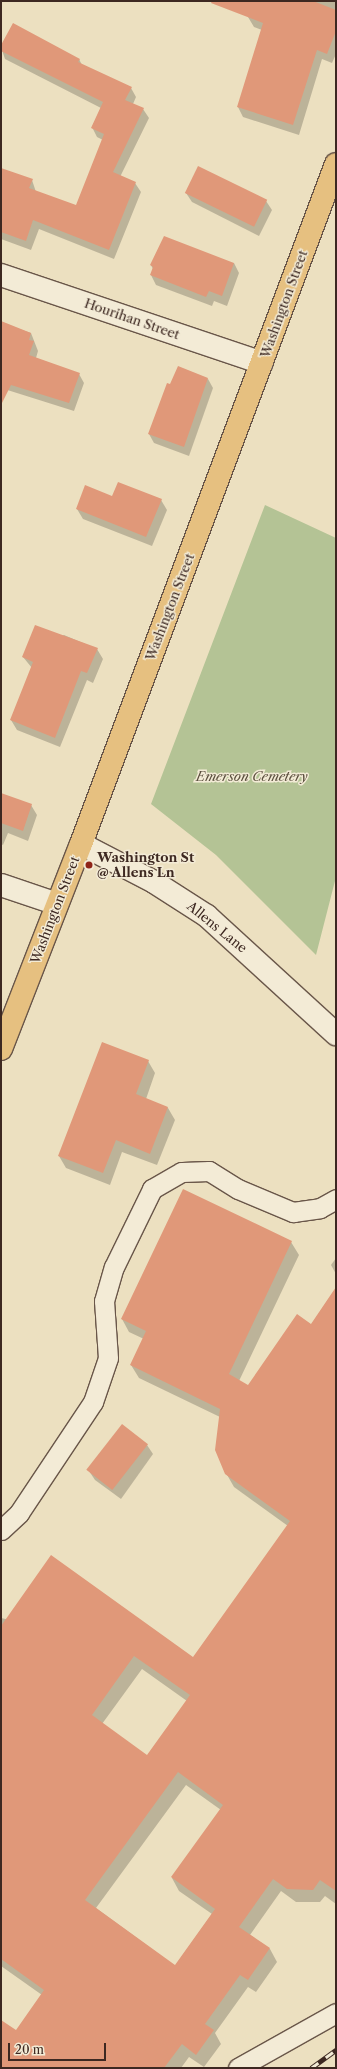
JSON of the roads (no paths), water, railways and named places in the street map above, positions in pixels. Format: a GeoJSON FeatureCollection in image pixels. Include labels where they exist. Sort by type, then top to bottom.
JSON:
{"type":"FeatureCollection","features":[{"type":"Feature","properties":{"kind":"main road","name":"Washington Street"},"geometry":{"type":"LineString","coordinates":[[1,1050],[81,844],[336,164]]}},
{"type":"Feature","properties":{"kind":"street","name":"Hourihan Street"},"geometry":{"type":"LineString","coordinates":[[1,275],[262,363]]}},
{"type":"Feature","properties":{"kind":"street","name":"Allens Lane"},"geometry":{"type":"LineString","coordinates":[[81,844],[154,882],[208,916],[336,1034]]}},
{"type":"Feature","properties":{"kind":"street"},"geometry":{"type":"LineString","coordinates":[[1,886],[57,904]]}},
{"type":"Feature","properties":{"kind":"lane"},"geometry":{"type":"LineString","coordinates":[[1,1530],[19,1513],[93,1402],[108,1358],[104,1301],[114,1267],[152,1190],[182,1172],[209,1171],[238,1188],[293,1212],[320,1208],[336,1198]]}},
{"type":"Feature","properties":{"kind":"lane"},"geometry":{"type":"LineString","coordinates":[[238,2068],[336,2013]]}},
{"type":"Feature","properties":{"kind":"railway"},"geometry":{"type":"LineString","coordinates":[[311,2068],[336,2050]]}},
{"type":"Feature","properties":{"kind":"place","name":"Washington St @ Allens Ln"},"geometry":{"type":"Point","coordinates":[89,865]}},
{"type":"Feature","properties":{"kind":"park label","name":"Emerson Cemetery"},"geometry":{"type":"Point","coordinates":[252,776]}}]}
